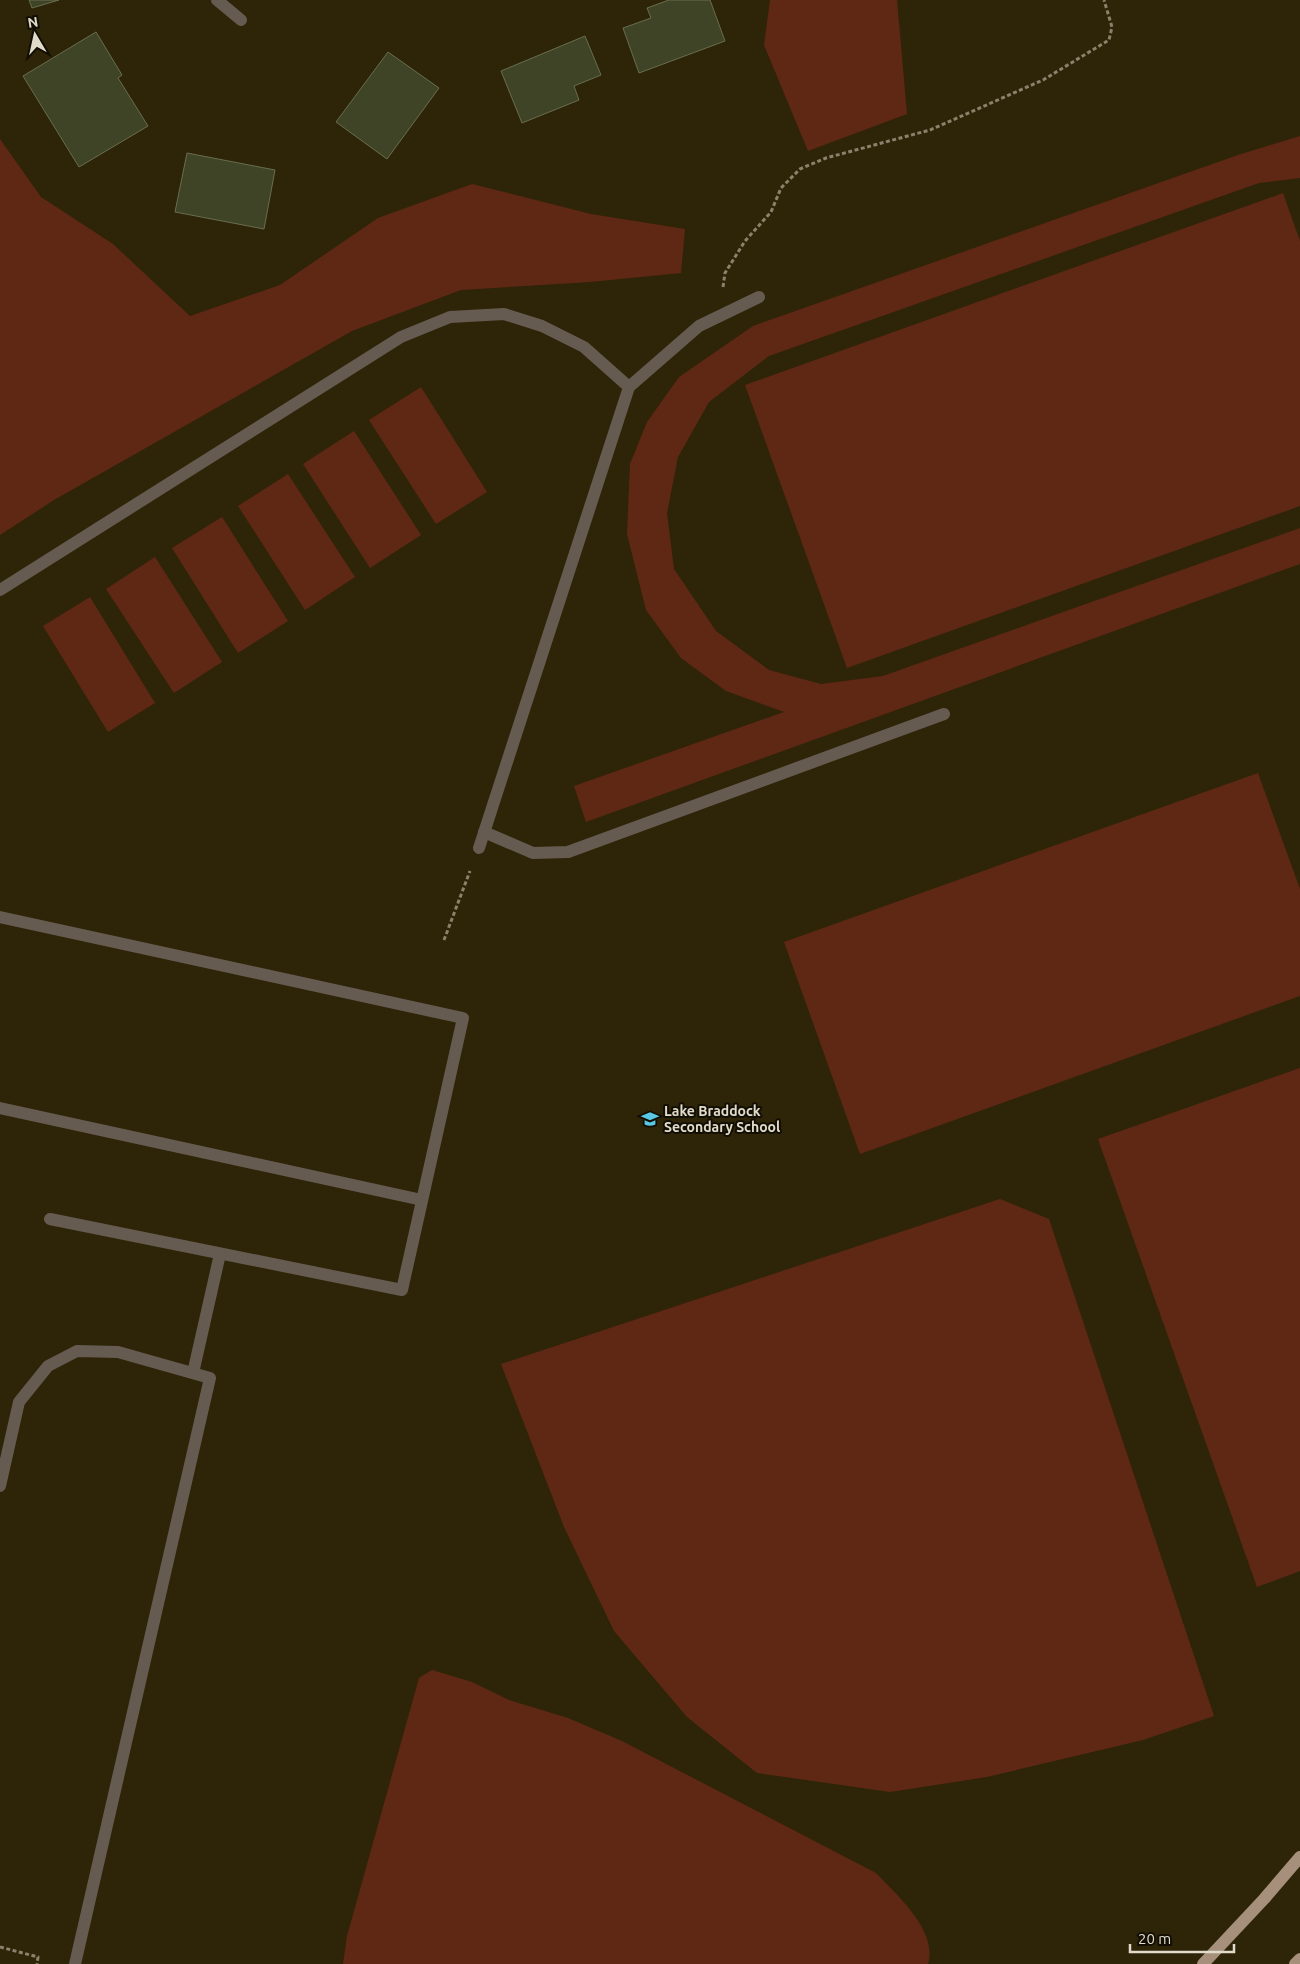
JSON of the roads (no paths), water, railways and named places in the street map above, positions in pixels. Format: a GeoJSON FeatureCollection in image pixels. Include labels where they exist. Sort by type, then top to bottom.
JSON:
{"type":"FeatureCollection","features":[{"type":"Feature","properties":{"kind":"main road"},"geometry":{"type":"LineString","coordinates":[[1204,1964],[1264,1900],[1300,1857]]}},
{"type":"Feature","properties":{"kind":"main road"},"geometry":{"type":"LineString","coordinates":[[1295,1964],[1300,1959]]}},
{"type":"Feature","properties":{"kind":"street"},"geometry":{"type":"LineString","coordinates":[[217,0],[242,20]]}},
{"type":"Feature","properties":{"kind":"street"},"geometry":{"type":"LineString","coordinates":[[479,848],[629,387],[699,326],[759,297]]}},
{"type":"Feature","properties":{"kind":"street"},"geometry":{"type":"LineString","coordinates":[[0,590],[401,337],[450,317],[504,314],[542,326],[584,347],[629,387]]}},
{"type":"Feature","properties":{"kind":"street"},"geometry":{"type":"LineString","coordinates":[[484,832],[533,853],[568,852],[944,714]]}},
{"type":"Feature","properties":{"kind":"street"},"geometry":{"type":"LineString","coordinates":[[0,917],[463,1018],[402,1290],[50,1219]]}},
{"type":"Feature","properties":{"kind":"street"},"geometry":{"type":"LineString","coordinates":[[0,1108],[422,1200]]}},
{"type":"Feature","properties":{"kind":"street"},"geometry":{"type":"LineString","coordinates":[[193,1373],[220,1254]]}},
{"type":"Feature","properties":{"kind":"street"},"geometry":{"type":"LineString","coordinates":[[0,1486],[19,1402],[48,1366],[77,1351],[118,1352],[210,1378],[75,1964]]}},
{"type":"Feature","properties":{"kind":"place","name":"Lake Braddock Secondary School"},"geometry":{"type":"Point","coordinates":[650,1119]}}]}
